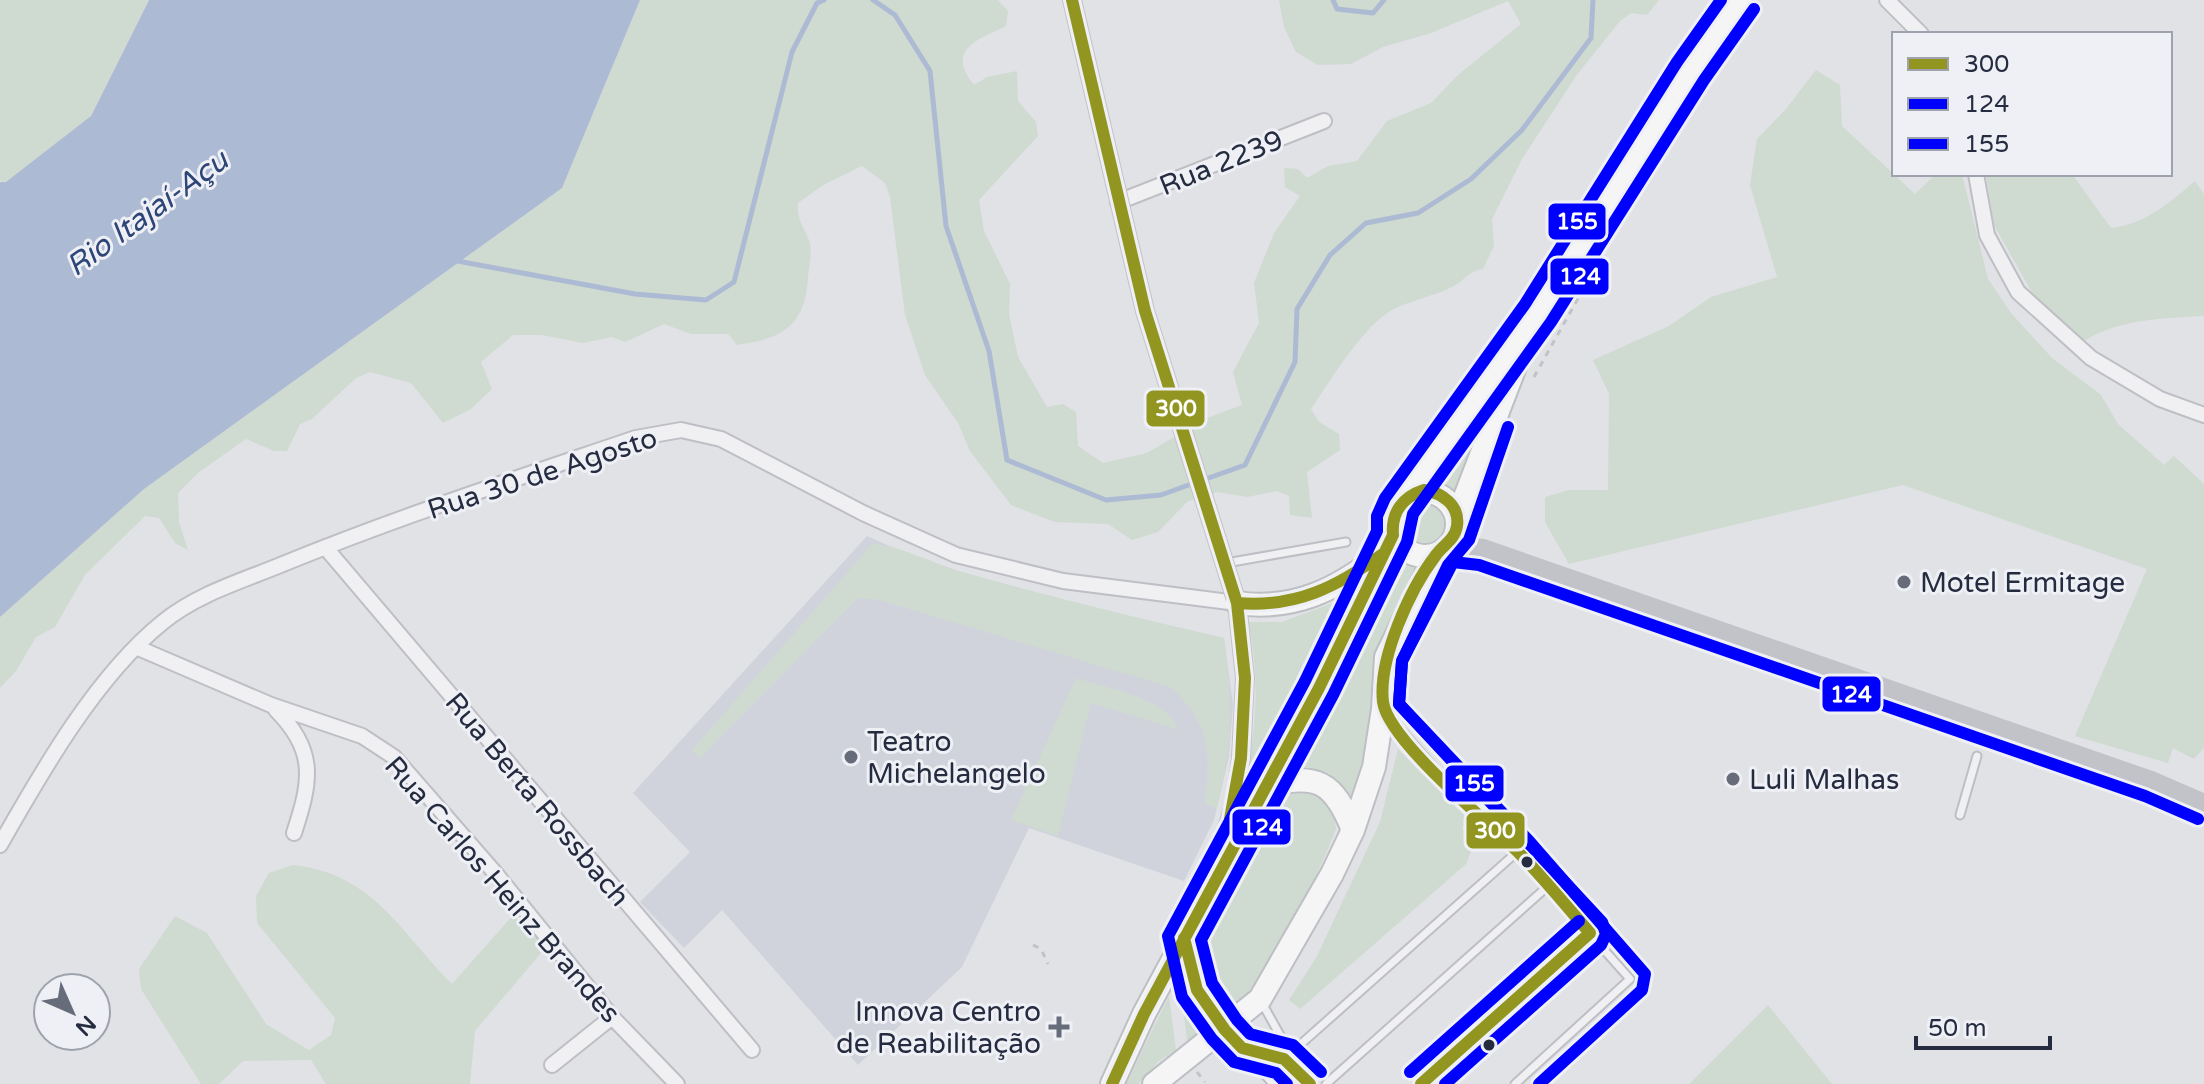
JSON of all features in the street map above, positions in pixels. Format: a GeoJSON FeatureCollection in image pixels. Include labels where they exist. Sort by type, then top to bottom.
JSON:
{"type":"FeatureCollection","features":[{"type":"Feature","properties":{"kind":"main road"},"geometry":{"type":"LineString","coordinates":[[1072,0],[1118,202],[1181,432],[1237,603],[1245,678],[1241,758],[1236,798],[1208,894]]}},
{"type":"Feature","properties":{"kind":"main road"},"geometry":{"type":"LineString","coordinates":[[1112,1084],[1184,938],[1267,786],[1389,544],[1395,512],[1538,313],[1691,71],[1741,0]]}},
{"type":"Feature","properties":{"kind":"main road"},"geometry":{"type":"LineString","coordinates":[[1154,1084],[1165,1072],[1225,1030],[1260,999],[1306,923],[1353,830],[1392,704],[1386,657],[1450,536],[1502,395],[1538,313]]}},
{"type":"Feature","properties":{"kind":"main road"},"geometry":{"type":"LineString","coordinates":[[1407,497],[1433,491],[1448,499],[1450,536]]}},
{"type":"Feature","properties":{"kind":"main road"},"geometry":{"type":"LineString","coordinates":[[1389,544],[1421,557],[1450,536]]}},
{"type":"Feature","properties":{"kind":"main road"},"geometry":{"type":"LineString","coordinates":[[1450,536],[2128,773],[2204,804]]}},
{"type":"Feature","properties":{"kind":"main road"},"geometry":{"type":"LineString","coordinates":[[1237,603],[1265,607],[1295,603],[1344,581],[1389,544]]}},
{"type":"Feature","properties":{"kind":"main road"},"geometry":{"type":"LineString","coordinates":[[1267,786],[1295,778],[1319,781],[1334,793],[1353,830]]}},
{"type":"Feature","properties":{"kind":"main road"},"geometry":{"type":"LineString","coordinates":[[1184,938],[1197,990],[1225,1030]]}},
{"type":"Feature","properties":{"kind":"street"},"geometry":{"type":"LineString","coordinates":[[1887,0],[1919,32]]}},
{"type":"Feature","properties":{"kind":"street","name":"Rua 2239"},"geometry":{"type":"LineString","coordinates":[[1118,202],[1324,121]]}},
{"type":"Feature","properties":{"kind":"street"},"geometry":{"type":"LineString","coordinates":[[1976,176],[1987,235],[2018,292],[2053,327],[2100,364],[2160,399],[2204,415]]}},
{"type":"Feature","properties":{"kind":"street","name":"Rua 30 de Agosto"},"geometry":{"type":"LineString","coordinates":[[0,845],[84,711],[136,647],[164,621],[197,599],[325,547],[636,438],[681,430],[721,439],[863,513],[956,555],[1063,581],[1237,603]]}},
{"type":"Feature","properties":{"kind":"street","name":"Rua Berta Rossbach"},"geometry":{"type":"LineString","coordinates":[[325,547],[752,1050]]}},
{"type":"Feature","properties":{"kind":"street","name":"Rua Carlos Heinz Brandes"},"geometry":{"type":"LineString","coordinates":[[136,647],[271,705],[362,736],[394,757],[496,874],[612,1017],[677,1084]]}},
{"type":"Feature","properties":{"kind":"street"},"geometry":{"type":"LineString","coordinates":[[271,705],[289,723],[304,748],[309,774],[294,833]]}},
{"type":"Feature","properties":{"kind":"street"},"geometry":{"type":"LineString","coordinates":[[552,1065],[612,1017]]}},
{"type":"Feature","properties":{"kind":"lane"},"geometry":{"type":"LineString","coordinates":[[1224,564],[1346,542]]}},
{"type":"Feature","properties":{"kind":"lane"},"geometry":{"type":"LineString","coordinates":[[1392,704],[1449,785],[1517,852],[1630,979],[1515,1084]]}},
{"type":"Feature","properties":{"kind":"lane"},"geometry":{"type":"LineString","coordinates":[[1960,815],[1977,756]]}},
{"type":"Feature","properties":{"kind":"lane"},"geometry":{"type":"LineString","coordinates":[[1284,1059],[1517,852]]}},
{"type":"Feature","properties":{"kind":"lane"},"geometry":{"type":"LineString","coordinates":[[1326,1084],[1548,886]]}},
{"type":"Feature","properties":{"kind":"lane"},"geometry":{"type":"LineString","coordinates":[[1421,1084],[1590,933]]}},
{"type":"Feature","properties":{"kind":"lane"},"geometry":{"type":"LineString","coordinates":[[1260,999],[1281,1037],[1284,1059]]}},
{"type":"Feature","properties":{"kind":"lane"},"geometry":{"type":"LineString","coordinates":[[1225,1030],[1273,1084]]}},
{"type":"Feature","properties":{"kind":"lane"},"geometry":{"type":"LineString","coordinates":[[1242,1048],[1284,1059],[1310,1084]]}},
{"type":"Feature","properties":{"kind":"path"},"geometry":{"type":"LineString","coordinates":[[1528,388],[1619,224]]}},
{"type":"Feature","properties":{"kind":"path"},"geometry":{"type":"LineString","coordinates":[[1392,704],[1412,724]]}},
{"type":"Feature","properties":{"kind":"path"},"geometry":{"type":"LineString","coordinates":[[1423,735],[1525,824],[1517,852]]}},
{"type":"Feature","properties":{"kind":"path"},"geometry":{"type":"LineString","coordinates":[[1033,945],[1041,949],[1048,964]]}},
{"type":"Feature","properties":{"kind":"shaded area"},"geometry":{"type":"Polygon","coordinates":[[[0,0],[149,0],[91,116],[6,183],[0,181],[0,0]]]}},
{"type":"Feature","properties":{"kind":"shaded area"},"geometry":{"type":"Polygon","coordinates":[[[640,0],[998,0],[1008,11],[1006,26],[969,47],[963,63],[974,85],[987,77],[1017,71],[1018,101],[1036,122],[1038,136],[979,200],[984,231],[1010,284],[1009,314],[1018,357],[1047,407],[1063,404],[1076,412],[1078,446],[1103,463],[1147,453],[1205,419],[1242,405],[1233,372],[1259,323],[1254,283],[1274,233],[1300,196],[1285,187],[1284,168],[1298,169],[1307,178],[1328,166],[1357,161],[1387,121],[1431,103],[1458,75],[1521,24],[1508,1],[1431,33],[1383,47],[1351,64],[1318,65],[1296,52],[1284,27],[1279,0],[1659,0],[1647,15],[1631,13],[1620,21],[1576,76],[1522,159],[1492,219],[1494,246],[1483,269],[1473,272],[1452,287],[1383,316],[1348,354],[1311,409],[1319,422],[1339,434],[1340,450],[1307,472],[1312,518],[1290,515],[1289,496],[1277,491],[1247,497],[1217,492],[1187,502],[1158,532],[1132,540],[1108,524],[1055,522],[1011,505],[970,451],[958,423],[925,375],[905,315],[890,197],[885,183],[862,166],[823,185],[798,203],[798,215],[811,248],[803,307],[789,327],[767,339],[737,345],[728,334],[691,334],[664,324],[625,342],[612,337],[583,343],[542,335],[513,335],[481,362],[492,389],[471,409],[443,423],[411,383],[370,372],[356,378],[312,419],[300,424],[287,451],[274,451],[246,439],[198,473],[178,493],[179,522],[188,550],[175,543],[159,518],[145,516],[85,575],[55,627],[36,637],[16,671],[0,688],[0,617],[144,489],[562,188],[640,0]]]}},
{"type":"Feature","properties":{"kind":"shaded area"},"geometry":{"type":"Polygon","coordinates":[[[1816,70],[1840,85],[1842,126],[1892,173],[1892,176],[1915,194],[1934,176],[1962,176],[1988,279],[2011,313],[2052,358],[2101,395],[2118,424],[2164,465],[2174,456],[2204,484],[2204,748],[2194,759],[2173,748],[2168,763],[2075,736],[2147,569],[1903,485],[1569,564],[1545,522],[1545,497],[1569,490],[1608,490],[1609,394],[1593,360],[1669,326],[1711,297],[1777,277],[1750,185],[1757,139],[1786,109],[1816,70]]]}},
{"type":"Feature","properties":{"kind":"shaded area"},"geometry":{"type":"Polygon","coordinates":[[[1986,176],[2073,176],[2111,228],[2146,217],[2195,181],[2204,194],[2204,316],[2127,324],[2084,341],[2034,296],[1994,225],[1986,176]]]}},
{"type":"Feature","properties":{"kind":"shaded area"},"geometry":{"type":"Polygon","coordinates":[[[1486,402],[1458,496],[1431,479],[1486,402]]]}},
{"type":"Feature","properties":{"kind":"shaded area"},"geometry":{"type":"Polygon","coordinates":[[[1425,505],[1439,510],[1444,524],[1439,538],[1425,543],[1411,538],[1406,524],[1411,510],[1425,505]]]}},
{"type":"Feature","properties":{"kind":"shaded area"},"geometry":{"type":"Polygon","coordinates":[[[867,536],[925,562],[1083,606],[1224,638],[1233,704],[1229,757],[1214,820],[1184,881],[1029,828],[962,967],[858,1065],[722,910],[684,948],[640,902],[690,852],[633,793],[867,536]]]}},
{"type":"Feature","properties":{"kind":"shaded area"},"geometry":{"type":"Polygon","coordinates":[[[872,544],[893,548],[955,570],[1224,638],[1230,723],[1217,808],[1205,804],[1207,754],[1200,727],[1170,687],[879,600],[858,598],[699,759],[692,750],[872,544]]]}},
{"type":"Feature","properties":{"kind":"shaded area"},"geometry":{"type":"Polygon","coordinates":[[[1407,565],[1422,570],[1375,703],[1353,801],[1329,773],[1299,765],[1407,565]]]}},
{"type":"Feature","properties":{"kind":"shaded area"},"geometry":{"type":"Polygon","coordinates":[[[1346,598],[1307,687],[1240,806],[1250,760],[1256,692],[1248,622],[1282,622],[1346,598]]]}},
{"type":"Feature","properties":{"kind":"shaded area"},"geometry":{"type":"Polygon","coordinates":[[[1076,678],[1149,702],[1172,718],[1179,730],[1091,703],[1058,836],[1011,820],[1076,678]]]}},
{"type":"Feature","properties":{"kind":"shaded area"},"geometry":{"type":"Polygon","coordinates":[[[1398,749],[1469,820],[1462,828],[1474,844],[1466,864],[1300,1009],[1289,1000],[1316,958],[1380,822],[1398,749]]]}},
{"type":"Feature","properties":{"kind":"shaded area"},"geometry":{"type":"Polygon","coordinates":[[[1302,790],[1310,791],[1327,802],[1336,829],[1317,874],[1276,952],[1261,976],[1230,1012],[1211,989],[1204,972],[1205,942],[1276,807],[1284,797],[1302,790]]]}},
{"type":"Feature","properties":{"kind":"shaded area"},"geometry":{"type":"Polygon","coordinates":[[[293,865],[345,880],[365,893],[383,908],[452,984],[513,915],[546,947],[475,1031],[470,1084],[326,1084],[311,1060],[243,1061],[219,1084],[201,1084],[141,989],[139,969],[175,916],[207,933],[266,1024],[309,1050],[331,1035],[335,1018],[257,923],[256,896],[269,873],[293,865]]]}},
{"type":"Feature","properties":{"kind":"shaded area"},"geometry":{"type":"Polygon","coordinates":[[[1184,983],[1194,1008],[1212,1031],[1188,1047],[1182,1001],[1184,983]]]}},
{"type":"Feature","properties":{"kind":"shaded area"},"geometry":{"type":"Polygon","coordinates":[[[1169,996],[1176,1050],[1159,1061],[1138,1084],[1126,1084],[1169,996]]]}},
{"type":"Feature","properties":{"kind":"shaded area"},"geometry":{"type":"Polygon","coordinates":[[[1768,1005],[1832,1084],[1689,1084],[1768,1005]]]}},
{"type":"Feature","properties":{"kind":"water","name":"Rio Itajaí-Açu"},"geometry":{"type":"Polygon","coordinates":[[[149,0],[640,0],[562,188],[144,489],[0,617],[0,182],[6,182],[91,116],[149,0]]]}},
{"type":"Feature","properties":{"kind":"waterway"},"geometry":{"type":"LineString","coordinates":[[452,260],[635,294],[706,300],[734,282],[792,52],[817,3],[824,0]]}},
{"type":"Feature","properties":{"kind":"waterway"},"geometry":{"type":"LineString","coordinates":[[873,0],[895,15],[930,71],[946,226],[989,351],[1007,460],[1106,500],[1161,495],[1194,483]]}},
{"type":"Feature","properties":{"kind":"waterway"},"geometry":{"type":"LineString","coordinates":[[1333,0],[1337,9],[1373,13],[1384,0]]}},
{"type":"Feature","properties":{"kind":"waterway"},"geometry":{"type":"LineString","coordinates":[[1203,480],[1245,465],[1295,362],[1297,309],[1330,255],[1366,223],[1418,213],[1471,179],[1522,130],[1591,38],[1593,0]]}},
{"type":"Feature","properties":{"kind":"transit line","name":"300"},"geometry":{"type":"LineString","coordinates":[[1072,0],[1145,311],[1237,603],[1245,678],[1241,758],[1230,819]]}},
{"type":"Feature","properties":{"kind":"transit line","name":"155"},"geometry":{"type":"LineString","coordinates":[[1287,1084],[1276,1073],[1234,1062],[1212,1039],[1182,997],[1168,936],[1305,681],[1377,531],[1377,516],[1385,498],[1525,304],[1677,62],[1721,0]]}},
{"type":"Feature","properties":{"kind":"transit line","name":"124"},"geometry":{"type":"LineString","coordinates":[[1321,1072],[1293,1045],[1250,1034],[1237,1020],[1212,983],[1201,940],[1333,695],[1407,542],[1413,514],[1551,322],[1704,80],[1754,9]]}},
{"type":"Feature","properties":{"kind":"transit line","name":"155"},"geometry":{"type":"LineString","coordinates":[[1508,427],[1469,540],[1448,565],[1402,661],[1399,704],[1529,841],[1645,974],[1642,990],[1539,1084]]}},
{"type":"Feature","properties":{"kind":"transit line","name":"300"},"geometry":{"type":"LineString","coordinates":[[1112,1084],[1144,1014],[1319,688],[1393,535],[1396,512],[1404,501],[1424,490],[1437,494],[1453,506],[1457,526],[1451,539],[1426,569],[1406,605],[1386,666],[1383,702],[1389,718],[1420,758],[1527,861],[1590,933],[1421,1084]]}},
{"type":"Feature","properties":{"kind":"transit line","name":"300"},"geometry":{"type":"LineString","coordinates":[[1237,603],[1278,602],[1315,593],[1350,576],[1384,553]]}},
{"type":"Feature","properties":{"kind":"transit line","name":"124"},"geometry":{"type":"LineString","coordinates":[[1445,1084],[1601,945],[1606,934],[1602,922],[1399,704],[1402,661],[1453,562],[1479,565],[2145,796],[2198,819]]}},
{"type":"Feature","properties":{"kind":"transit line","name":"155"},"geometry":{"type":"LineString","coordinates":[[1410,1072],[1579,921]]}},
{"type":"Feature","properties":{"kind":"transit line","name":"300"},"geometry":{"type":"LineString","coordinates":[[1184,938],[1197,990],[1225,1030],[1242,1048],[1284,1059],[1310,1084]]}},
{"type":"Feature","properties":{"kind":"place","name":"Motel Ermitage"},"geometry":{"type":"Point","coordinates":[1904,582]}},
{"type":"Feature","properties":{"kind":"place","name":"Teatro Michelangelo"},"geometry":{"type":"Point","coordinates":[851,757]}},
{"type":"Feature","properties":{"kind":"place","name":"Luli Malhas"},"geometry":{"type":"Point","coordinates":[1733,779]}},
{"type":"Feature","properties":{"kind":"place","name":"Innova Centro de Reabilitação"},"geometry":{"type":"Point","coordinates":[1059,1027]}}]}
